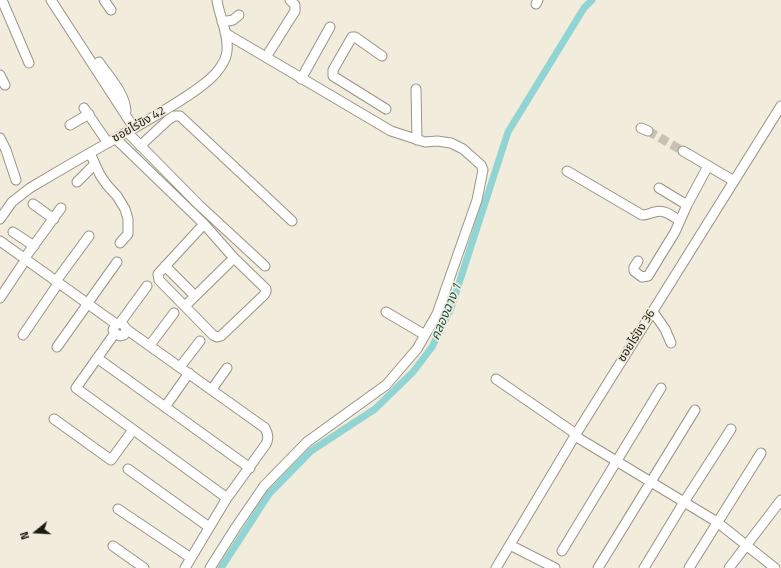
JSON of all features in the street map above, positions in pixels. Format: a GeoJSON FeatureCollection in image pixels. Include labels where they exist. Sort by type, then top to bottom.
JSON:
{"type":"FeatureCollection","features":[{"type":"Feature","properties":{"kind":"street"},"geometry":{"type":"LineString","coordinates":[[2,0],[29,63]]}},
{"type":"Feature","properties":{"kind":"street"},"geometry":{"type":"LineString","coordinates":[[51,0],[126,115]]}},
{"type":"Feature","properties":{"kind":"street"},"geometry":{"type":"LineString","coordinates":[[58,0],[121,94],[125,105],[130,130],[140,146],[199,205],[265,266]]}},
{"type":"Feature","properties":{"kind":"street"},"geometry":{"type":"LineString","coordinates":[[104,0],[111,10]]}},
{"type":"Feature","properties":{"kind":"street","name":"ซอยไร่ขิง 42"},"geometry":{"type":"LineString","coordinates":[[0,219],[7,208],[30,188],[184,98],[211,78],[224,60],[227,51],[225,34],[217,0]]}},
{"type":"Feature","properties":{"kind":"street"},"geometry":{"type":"LineString","coordinates":[[266,58],[295,11],[295,5],[290,0]]}},
{"type":"Feature","properties":{"kind":"street"},"geometry":{"type":"LineString","coordinates":[[222,22],[233,20],[239,15]]}},
{"type":"Feature","properties":{"kind":"street"},"geometry":{"type":"LineString","coordinates":[[301,78],[330,27]]}},
{"type":"Feature","properties":{"kind":"street"},"geometry":{"type":"LineString","coordinates":[[210,568],[264,486],[303,446],[386,386],[417,349],[437,314],[477,200],[483,170],[481,165],[463,149],[451,143],[437,141],[425,142],[391,131],[225,34]]}},
{"type":"Feature","properties":{"kind":"street"},"geometry":{"type":"LineString","coordinates":[[382,56],[355,37],[352,37],[333,70],[333,76],[386,110]]}},
{"type":"Feature","properties":{"kind":"street"},"geometry":{"type":"LineString","coordinates":[[0,75],[5,85]]}},
{"type":"Feature","properties":{"kind":"street"},"geometry":{"type":"LineString","coordinates":[[416,89],[417,140]]}},
{"type":"Feature","properties":{"kind":"street"},"geometry":{"type":"LineString","coordinates":[[357,111],[366,98]]}},
{"type":"Feature","properties":{"kind":"street","name":"ซอยไร่ขิง 36"},"geometry":{"type":"LineString","coordinates":[[496,568],[576,435],[781,106]]}},
{"type":"Feature","properties":{"kind":"street"},"geometry":{"type":"LineString","coordinates":[[70,124],[86,111],[112,141],[204,224],[234,258],[264,286],[266,292],[264,296],[221,336],[217,337],[213,335],[159,280],[158,274],[204,224]]}},
{"type":"Feature","properties":{"kind":"street"},"geometry":{"type":"LineString","coordinates":[[140,146],[168,120],[174,116],[180,116],[292,221]]}},
{"type":"Feature","properties":{"kind":"street"},"geometry":{"type":"LineString","coordinates":[[0,138],[6,150],[16,180]]}},
{"type":"Feature","properties":{"kind":"street"},"geometry":{"type":"LineString","coordinates":[[683,151],[734,181]]}},
{"type":"Feature","properties":{"kind":"street"},"geometry":{"type":"LineString","coordinates":[[90,153],[106,185],[117,196],[128,219],[128,234],[120,243]]}},
{"type":"Feature","properties":{"kind":"street"},"geometry":{"type":"LineString","coordinates":[[77,182],[95,164]]}},
{"type":"Feature","properties":{"kind":"street"},"geometry":{"type":"LineString","coordinates":[[638,261],[634,267],[634,271],[642,277],[648,276],[675,232],[686,205],[708,166]]}},
{"type":"Feature","properties":{"kind":"street"},"geometry":{"type":"LineString","coordinates":[[567,171],[642,215],[662,211],[680,221]]}},
{"type":"Feature","properties":{"kind":"street"},"geometry":{"type":"LineString","coordinates":[[659,188],[686,205]]}},
{"type":"Feature","properties":{"kind":"street"},"geometry":{"type":"LineString","coordinates":[[33,204],[54,218]]}},
{"type":"Feature","properties":{"kind":"street"},"geometry":{"type":"LineString","coordinates":[[0,298],[61,208]]}},
{"type":"Feature","properties":{"kind":"street"},"geometry":{"type":"LineString","coordinates":[[13,232],[34,246]]}},
{"type":"Feature","properties":{"kind":"street"},"geometry":{"type":"LineString","coordinates":[[23,335],[89,236]]}},
{"type":"Feature","properties":{"kind":"street"},"geometry":{"type":"LineString","coordinates":[[0,241],[23,262]]}},
{"type":"Feature","properties":{"kind":"street"},"geometry":{"type":"LineString","coordinates":[[0,249],[23,262],[118,328],[150,346],[265,428],[268,438],[266,444],[227,498],[185,568]]}},
{"type":"Feature","properties":{"kind":"street"},"geometry":{"type":"LineString","coordinates":[[185,306],[234,258]]}},
{"type":"Feature","properties":{"kind":"street"},"geometry":{"type":"LineString","coordinates":[[57,347],[117,262]]}},
{"type":"Feature","properties":{"kind":"street"},"geometry":{"type":"LineString","coordinates":[[165,266],[195,296]]}},
{"type":"Feature","properties":{"kind":"street"},"geometry":{"type":"LineString","coordinates":[[147,286],[76,388],[227,498]]}},
{"type":"Feature","properties":{"kind":"street"},"geometry":{"type":"LineString","coordinates":[[386,312],[425,335]]}},
{"type":"Feature","properties":{"kind":"street"},"geometry":{"type":"LineString","coordinates":[[652,312],[665,329],[671,343]]}},
{"type":"Feature","properties":{"kind":"street"},"geometry":{"type":"LineString","coordinates":[[150,346],[174,313]]}},
{"type":"Feature","properties":{"kind":"street"},"geometry":{"type":"LineString","coordinates":[[180,367],[200,341]]}},
{"type":"Feature","properties":{"kind":"street"},"geometry":{"type":"LineString","coordinates":[[97,358],[250,468]]}},
{"type":"Feature","properties":{"kind":"street"},"geometry":{"type":"LineString","coordinates":[[212,389],[227,368]]}},
{"type":"Feature","properties":{"kind":"street"},"geometry":{"type":"LineString","coordinates":[[165,406],[189,373]]}},
{"type":"Feature","properties":{"kind":"street"},"geometry":{"type":"LineString","coordinates":[[496,379],[616,461],[717,522],[776,568],[781,562]]}},
{"type":"Feature","properties":{"kind":"street"},"geometry":{"type":"LineString","coordinates":[[562,551],[661,388]]}},
{"type":"Feature","properties":{"kind":"street"},"geometry":{"type":"LineString","coordinates":[[598,568],[695,410]]}},
{"type":"Feature","properties":{"kind":"street"},"geometry":{"type":"LineString","coordinates":[[54,419],[112,460],[133,430]]}},
{"type":"Feature","properties":{"kind":"street"},"geometry":{"type":"LineString","coordinates":[[644,568],[731,429]]}},
{"type":"Feature","properties":{"kind":"street"},"geometry":{"type":"LineString","coordinates":[[689,568],[761,453]]}},
{"type":"Feature","properties":{"kind":"street"},"geometry":{"type":"LineString","coordinates":[[128,469],[209,527]]}},
{"type":"Feature","properties":{"kind":"street"},"geometry":{"type":"LineString","coordinates":[[729,568],[781,500]]}},
{"type":"Feature","properties":{"kind":"street"},"geometry":{"type":"LineString","coordinates":[[118,509],[191,558]]}},
{"type":"Feature","properties":{"kind":"street"},"geometry":{"type":"LineString","coordinates":[[510,544],[549,567]]}},
{"type":"Feature","properties":{"kind":"street"},"geometry":{"type":"LineString","coordinates":[[113,546],[144,568]]}},
{"type":"Feature","properties":{"kind":"waterway","name":"คลองฉาง 1"},"geometry":{"type":"LineString","coordinates":[[221,568],[269,494],[311,451],[375,409],[413,372],[432,347],[451,308],[508,132],[584,8],[592,0]]}},
{"type":"Feature","properties":{"kind":"tunnel"},"geometry":{"type":"LineString","coordinates":[[648,131],[683,151]]}}]}
